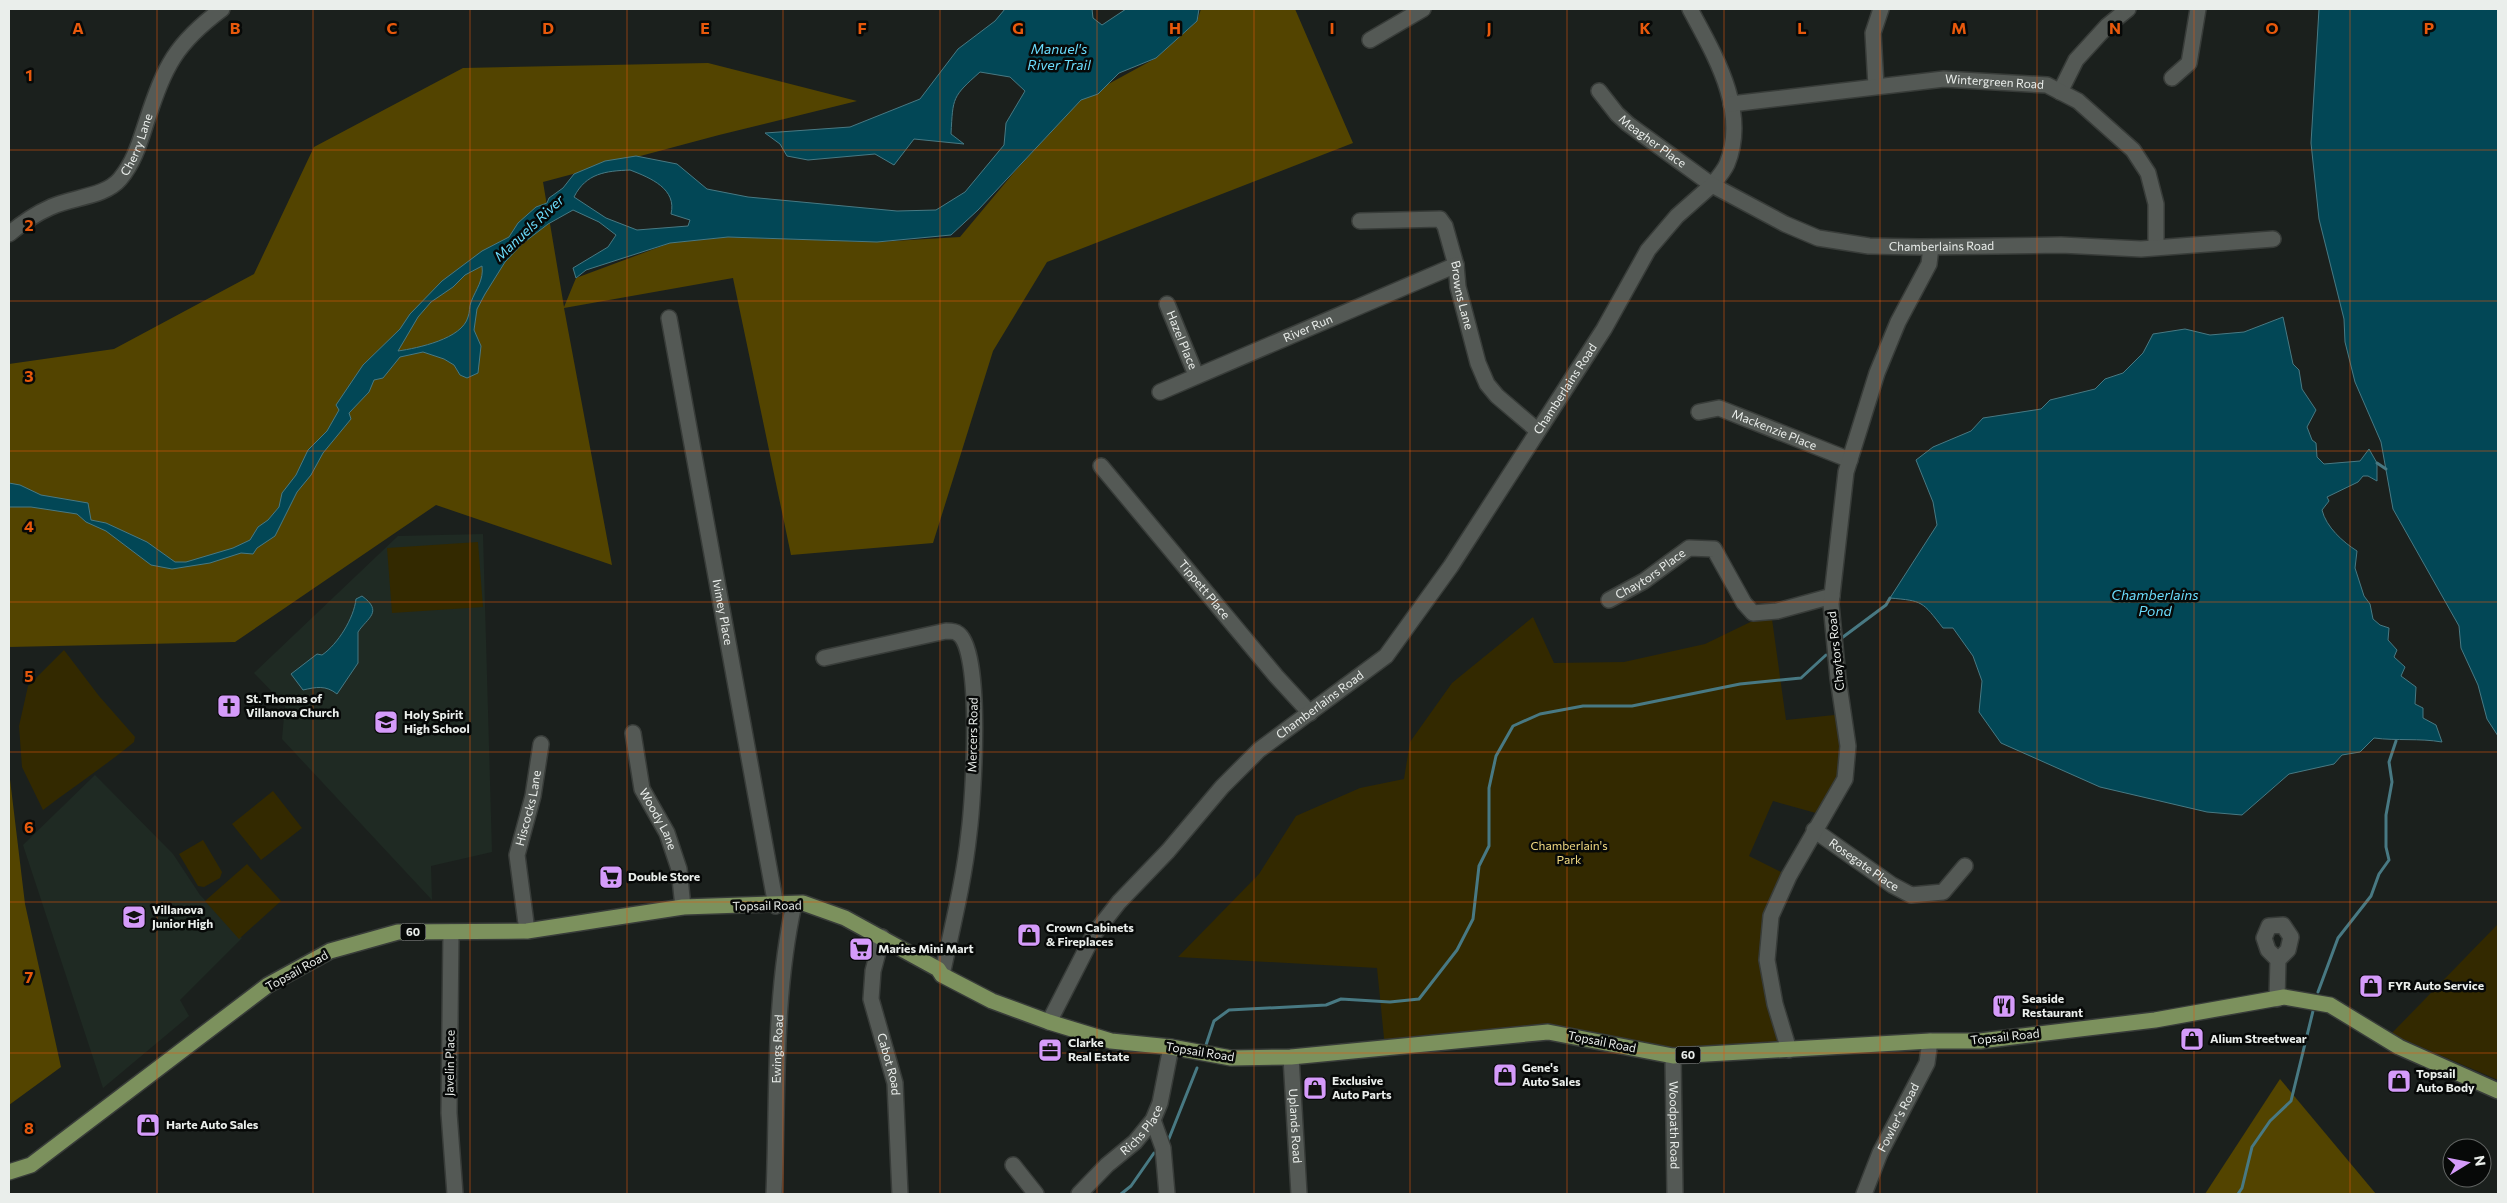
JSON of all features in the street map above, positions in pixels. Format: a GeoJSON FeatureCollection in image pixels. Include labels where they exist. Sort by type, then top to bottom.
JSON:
{"type":"FeatureCollection","features":[{"type":"Feature","properties":{"kind":"main road","name":"Topsail Road"},"geometry":{"type":"LineString","coordinates":[[9,1172],[31,1165],[268,985],[322,956],[398,932],[527,931],[683,908],[776,906],[803,903],[844,918],[882,937],[938,969],[942,975],[992,1001],[1049,1022],[1111,1041],[1171,1047],[1231,1058],[1291,1057],[1548,1032],[1673,1056],[1930,1041],[1980,1041],[2155,1020],[2284,998],[2330,1004],[2399,1047],[2498,1091]]}},
{"type":"Feature","properties":{"kind":"street","name":"Cherry Lane"},"geometry":{"type":"LineString","coordinates":[[9,234],[22,222],[52,206],[104,190],[119,180],[134,159],[158,86],[169,62],[186,39],[222,9]]}},
{"type":"Feature","properties":{"kind":"street"},"geometry":{"type":"LineString","coordinates":[[1370,40],[1423,9]]}},
{"type":"Feature","properties":{"kind":"street"},"geometry":{"type":"LineString","coordinates":[[1690,9],[1715,54],[1731,104],[1734,129],[1727,164],[1712,185]]}},
{"type":"Feature","properties":{"kind":"street"},"geometry":{"type":"LineString","coordinates":[[1876,86],[1872,33],[1881,9]]}},
{"type":"Feature","properties":{"kind":"street"},"geometry":{"type":"LineString","coordinates":[[2060,92],[2076,60],[2107,26],[2128,9]]}},
{"type":"Feature","properties":{"kind":"street"},"geometry":{"type":"LineString","coordinates":[[2172,78],[2189,63],[2198,9]]}},
{"type":"Feature","properties":{"kind":"street","name":"Wintergreen Road"},"geometry":{"type":"LineString","coordinates":[[1731,104],[1944,79],[1997,80],[2047,85],[2078,101],[2132,150],[2148,173],[2156,204],[2156,247]]}},
{"type":"Feature","properties":{"kind":"street","name":"Meagher Place"},"geometry":{"type":"LineString","coordinates":[[1599,91],[1617,114],[1628,124],[1712,185]]}},
{"type":"Feature","properties":{"kind":"street","name":"Chamberlains Road"},"geometry":{"type":"LineString","coordinates":[[1049,1022],[1094,934],[1119,902],[1168,851],[1222,787],[1259,750],[1386,656],[1451,566],[1604,329],[1648,250],[1677,216],[1712,185],[1785,224],[1818,238],[1879,246],[2061,245],[2156,247],[2273,239]]}},
{"type":"Feature","properties":{"kind":"street","name":"Browns Lane"},"geometry":{"type":"LineString","coordinates":[[1360,221],[1440,219],[1445,226],[1456,265],[1458,287],[1478,363],[1487,384],[1497,396],[1538,431]]}},
{"type":"Feature","properties":{"kind":"street","name":"Chaytors Road"},"geometry":{"type":"LineString","coordinates":[[1788,1050],[1775,1004],[1767,960],[1771,916],[1788,876],[1845,779],[1848,746],[1838,678],[1832,596],[1846,472],[1877,373],[1898,322],[1926,269],[1931,247]]}},
{"type":"Feature","properties":{"kind":"street","name":"River Run"},"geometry":{"type":"LineString","coordinates":[[1160,392],[1456,265]]}},
{"type":"Feature","properties":{"kind":"street","name":"Hazel Place"},"geometry":{"type":"LineString","coordinates":[[1167,304],[1196,375]]}},
{"type":"Feature","properties":{"kind":"street","name":"Ivimey Place"},"geometry":{"type":"LineString","coordinates":[[669,318],[776,906]]}},
{"type":"Feature","properties":{"kind":"street","name":"Mackenzie Place"},"geometry":{"type":"LineString","coordinates":[[1698,412],[1719,408],[1850,460]]}},
{"type":"Feature","properties":{"kind":"street","name":"Tippett Place"},"geometry":{"type":"LineString","coordinates":[[1101,466],[1276,676],[1310,713]]}},
{"type":"Feature","properties":{"kind":"street","name":"Chaytors Place"},"geometry":{"type":"LineString","coordinates":[[1610,600],[1644,581],[1689,548],[1714,548],[1744,603],[1752,613],[1777,611],[1832,596]]}},
{"type":"Feature","properties":{"kind":"street","name":"Mercers Road"},"geometry":{"type":"LineString","coordinates":[[824,658],[946,631],[958,633],[964,640],[974,685],[975,721],[969,833],[942,975]]}},
{"type":"Feature","properties":{"kind":"street","name":"Woody Lane"},"geometry":{"type":"LineString","coordinates":[[632,733],[642,789],[667,833],[679,869],[683,908]]}},
{"type":"Feature","properties":{"kind":"street","name":"Hiscocks Lane"},"geometry":{"type":"LineString","coordinates":[[527,931],[517,855],[523,824],[533,796],[541,744]]}},
{"type":"Feature","properties":{"kind":"street","name":"Rosegate Place"},"geometry":{"type":"LineString","coordinates":[[1814,830],[1892,885],[1912,895],[1943,892],[1965,866]]}},
{"type":"Feature","properties":{"kind":"street","name":"Ewings Road"},"geometry":{"type":"LineString","coordinates":[[774,1194],[780,1007],[789,926],[794,904]]}},
{"type":"Feature","properties":{"kind":"street","name":"Javelin Place"},"geometry":{"type":"LineString","coordinates":[[451,932],[449,1113],[456,1194]]}},
{"type":"Feature","properties":{"kind":"street","name":"Cabot Road"},"geometry":{"type":"LineString","coordinates":[[882,937],[873,972],[871,999],[894,1083],[900,1194]]}},
{"type":"Feature","properties":{"kind":"street"},"geometry":{"type":"LineString","coordinates":[[2278,960],[2278,999]]}},
{"type":"Feature","properties":{"kind":"street","name":"Fowler's Road"},"geometry":{"type":"LineString","coordinates":[[1864,1194],[1880,1153],[1927,1064],[1930,1041]]}},
{"type":"Feature","properties":{"kind":"street","name":"Richs Place"},"geometry":{"type":"LineString","coordinates":[[1079,1194],[1107,1165],[1140,1137],[1153,1120],[1160,1103],[1171,1047]]}},
{"type":"Feature","properties":{"kind":"street","name":"Woodpath Road"},"geometry":{"type":"LineString","coordinates":[[1673,1056],[1675,1194]]}},
{"type":"Feature","properties":{"kind":"street","name":"Uplands Road"},"geometry":{"type":"LineString","coordinates":[[1291,1057],[1299,1194]]}},
{"type":"Feature","properties":{"kind":"street"},"geometry":{"type":"LineString","coordinates":[[1153,1120],[1163,1148],[1167,1194]]}},
{"type":"Feature","properties":{"kind":"street"},"geometry":{"type":"LineString","coordinates":[[1013,1165],[1036,1194]]}},
{"type":"Feature","properties":{"kind":"shaded area"},"geometry":{"type":"Polygon","coordinates":[[[1201,9],[1295,9],[1353,143],[1047,262],[993,351],[933,543],[791,555],[733,278],[564,308],[612,565],[436,505],[235,642],[9,647],[9,364],[114,349],[254,274],[314,147],[463,68],[708,63],[857,101],[719,135],[543,182],[564,307],[576,278],[670,243],[728,237],[877,242],[960,237],[1016,170],[1081,99],[1156,58],[1197,21],[1201,9]]]}},
{"type":"Feature","properties":{"kind":"shaded area","name":"Holy Spirit High School"},"geometry":{"type":"Polygon","coordinates":[[[483,534],[492,852],[431,866],[432,900],[282,739],[285,705],[254,673],[398,536],[483,534]]]}},
{"type":"Feature","properties":{"kind":"shaded area"},"geometry":{"type":"Polygon","coordinates":[[[9,771],[25,904],[61,1067],[9,1105],[9,771]]]}},
{"type":"Feature","properties":{"kind":"shaded area","name":"Villanova Junior High"},"geometry":{"type":"Polygon","coordinates":[[[95,775],[173,854],[200,895],[242,938],[180,1000],[189,1016],[103,1088],[23,845],[95,775]]]}},
{"type":"Feature","properties":{"kind":"shaded area"},"geometry":{"type":"Polygon","coordinates":[[[2280,1079],[2376,1194],[2205,1194],[2280,1079]]]}},
{"type":"Feature","properties":{"kind":"green space"},"geometry":{"type":"Polygon","coordinates":[[[478,542],[483,607],[392,613],[387,548],[478,542]]]}},
{"type":"Feature","properties":{"kind":"green space","name":"Chamberlain's Park"},"geometry":{"type":"Polygon","coordinates":[[[1771,612],[1786,720],[1844,714],[1845,779],[1823,815],[1773,801],[1749,856],[1789,876],[1767,960],[1789,1050],[1673,1056],[1548,1032],[1385,1048],[1377,968],[1178,957],[1259,874],[1296,816],[1360,788],[1404,779],[1410,742],[1452,683],[1533,617],[1554,663],[1624,662],[1705,644],[1771,612]]]}},
{"type":"Feature","properties":{"kind":"green space"},"geometry":{"type":"Polygon","coordinates":[[[64,650],[99,696],[135,737],[134,742],[123,751],[43,810],[22,767],[19,726],[28,686],[64,650]]]}},
{"type":"Feature","properties":{"kind":"green space"},"geometry":{"type":"Polygon","coordinates":[[[273,791],[302,828],[261,860],[232,824],[273,791]]]}},
{"type":"Feature","properties":{"kind":"green space"},"geometry":{"type":"Polygon","coordinates":[[[203,840],[222,872],[220,878],[204,887],[198,886],[179,854],[203,840]]]}},
{"type":"Feature","properties":{"kind":"green space"},"geometry":{"type":"Polygon","coordinates":[[[247,864],[281,901],[239,939],[205,901],[247,864]]]}},
{"type":"Feature","properties":{"kind":"green space"},"geometry":{"type":"Polygon","coordinates":[[[2498,924],[2498,1080],[2391,1034],[2498,924]]]}},
{"type":"Feature","properties":{"kind":"water","name":"Manuel's River Trail"},"geometry":{"type":"Polygon","coordinates":[[[1005,9],[1092,9],[1093,18],[1102,25],[1126,9],[1199,9],[1197,21],[1156,58],[1119,73],[1098,94],[1081,100],[978,210],[951,235],[877,242],[728,237],[670,243],[586,270],[576,278],[573,268],[608,247],[616,235],[599,222],[573,210],[548,224],[522,244],[505,262],[477,309],[474,330],[481,346],[478,373],[467,378],[460,375],[454,365],[444,359],[423,352],[400,357],[383,378],[374,380],[369,392],[349,413],[351,419],[323,453],[311,475],[297,492],[275,536],[257,548],[253,554],[241,553],[210,563],[172,569],[151,565],[106,531],[86,522],[77,514],[31,507],[9,507],[9,483],[20,485],[41,495],[88,503],[91,520],[106,523],[147,542],[175,562],[186,562],[233,548],[250,540],[258,527],[268,520],[279,507],[282,493],[296,475],[308,450],[327,431],[339,410],[336,405],[363,365],[400,329],[410,314],[442,281],[482,251],[509,237],[518,223],[536,207],[547,203],[549,198],[563,188],[574,174],[605,161],[636,156],[677,164],[707,189],[748,197],[897,211],[936,210],[965,192],[1004,145],[1006,123],[1025,91],[1010,77],[980,72],[959,93],[952,112],[951,134],[964,144],[914,139],[894,165],[875,154],[808,160],[787,156],[780,144],[765,133],[850,127],[920,99],[958,49],[995,21],[1005,9]],[[630,170],[613,171],[591,178],[584,183],[574,197],[606,218],[637,230],[688,226],[690,220],[671,214],[672,205],[670,198],[661,186],[630,170]],[[482,266],[465,275],[453,287],[431,302],[418,317],[398,351],[417,348],[438,341],[448,337],[464,325],[469,315],[471,302],[481,280],[482,266]]]}},
{"type":"Feature","properties":{"kind":"water"},"geometry":{"type":"Polygon","coordinates":[[[2319,9],[2498,9],[2498,736],[2487,719],[2478,685],[2461,648],[2459,626],[2393,509],[2381,442],[2355,382],[2345,342],[2344,319],[2319,219],[2311,143],[2319,9]]]}},
{"type":"Feature","properties":{"kind":"water","name":"Chamberlains Pond"},"geometry":{"type":"Polygon","coordinates":[[[2283,317],[2293,364],[2299,370],[2302,389],[2316,410],[2307,427],[2312,440],[2316,443],[2317,457],[2324,464],[2360,461],[2369,449],[2377,463],[2377,481],[2368,476],[2363,476],[2358,482],[2327,497],[2329,501],[2322,510],[2327,522],[2336,534],[2357,551],[2355,568],[2364,596],[2370,604],[2373,619],[2380,625],[2389,628],[2388,640],[2397,650],[2394,657],[2405,667],[2401,676],[2416,687],[2415,704],[2423,708],[2423,718],[2436,725],[2442,742],[2374,738],[2360,752],[2342,755],[2334,764],[2289,774],[2242,815],[2207,812],[2100,787],[2001,743],[1979,712],[1982,681],[1973,656],[1953,628],[1943,628],[1926,607],[1921,604],[1909,600],[1890,598],[1937,525],[1933,502],[1916,460],[1933,447],[1971,431],[1983,418],[2041,409],[2050,400],[2095,389],[2105,379],[2123,373],[2143,353],[2153,334],[2185,329],[2210,335],[2244,332],[2283,317]]]}},
{"type":"Feature","properties":{"kind":"water"},"geometry":{"type":"Polygon","coordinates":[[[362,596],[372,606],[373,611],[372,615],[358,632],[358,663],[337,694],[329,689],[321,688],[303,690],[291,674],[317,654],[322,655],[334,644],[349,622],[356,599],[362,596]]]}},
{"type":"Feature","properties":{"kind":"waterway"},"geometry":{"type":"LineString","coordinates":[[2377,463],[2386,469]]}},
{"type":"Feature","properties":{"kind":"waterway"},"geometry":{"type":"LineString","coordinates":[[1839,640],[1886,605],[1890,598]]}},
{"type":"Feature","properties":{"kind":"waterway"},"geometry":{"type":"LineString","coordinates":[[1205,1048],[1214,1021],[1229,1010],[1326,1005],[1341,999],[1390,1002],[1419,999],[1457,950],[1473,919],[1479,866],[1489,846],[1489,788],[1496,756],[1513,726],[1540,714],[1583,706],[1632,706],[1740,684],[1801,678],[1826,655]]}},
{"type":"Feature","properties":{"kind":"waterway"},"geometry":{"type":"LineString","coordinates":[[2318,992],[2338,938],[2371,896],[2379,874],[2389,860],[2386,847],[2386,815],[2392,782],[2389,762],[2396,741]]}},
{"type":"Feature","properties":{"kind":"waterway"},"geometry":{"type":"LineString","coordinates":[[2238,1194],[2242,1188],[2252,1147],[2270,1121],[2291,1101],[2313,1011]]}},
{"type":"Feature","properties":{"kind":"waterway"},"geometry":{"type":"LineString","coordinates":[[1168,1141],[1197,1068]]}},
{"type":"Feature","properties":{"kind":"waterway"},"geometry":{"type":"LineString","coordinates":[[1121,1194],[1131,1186],[1154,1153]]}},
{"type":"Feature","properties":{"kind":"place","name":"St. Thomas of Villanova Church"},"geometry":{"type":"Point","coordinates":[229,706]}},
{"type":"Feature","properties":{"kind":"place","name":"Holy Spirit High School"},"geometry":{"type":"Point","coordinates":[386,722]}},
{"type":"Feature","properties":{"kind":"place","name":"Double Store"},"geometry":{"type":"Point","coordinates":[611,877]}},
{"type":"Feature","properties":{"kind":"place","name":"Villanova Junior High"},"geometry":{"type":"Point","coordinates":[134,917]}},
{"type":"Feature","properties":{"kind":"place","name":"Crown Cabinets & Fireplaces"},"geometry":{"type":"Point","coordinates":[1029,935]}},
{"type":"Feature","properties":{"kind":"place","name":"Maries Mini Mart"},"geometry":{"type":"Point","coordinates":[861,949]}},
{"type":"Feature","properties":{"kind":"place","name":"FYR Auto Service"},"geometry":{"type":"Point","coordinates":[2371,986]}},
{"type":"Feature","properties":{"kind":"place","name":"Seaside Restaurant"},"geometry":{"type":"Point","coordinates":[2004,1006]}},
{"type":"Feature","properties":{"kind":"place","name":"Alium Streetwear"},"geometry":{"type":"Point","coordinates":[2192,1039]}},
{"type":"Feature","properties":{"kind":"place","name":"Clarke Real Estate"},"geometry":{"type":"Point","coordinates":[1050,1050]}},
{"type":"Feature","properties":{"kind":"place","name":"Gene's Auto Sales"},"geometry":{"type":"Point","coordinates":[1505,1075]}},
{"type":"Feature","properties":{"kind":"place","name":"Topsail Auto Body"},"geometry":{"type":"Point","coordinates":[2399,1081]}},
{"type":"Feature","properties":{"kind":"place","name":"Exclusive Auto Parts"},"geometry":{"type":"Point","coordinates":[1315,1088]}},
{"type":"Feature","properties":{"kind":"place","name":"Harte Auto Sales"},"geometry":{"type":"Point","coordinates":[148,1125]}},
{"type":"Feature","properties":{"kind":"water label","name":"Manuels River"},"geometry":{"type":"Point","coordinates":[529,228]}}]}
